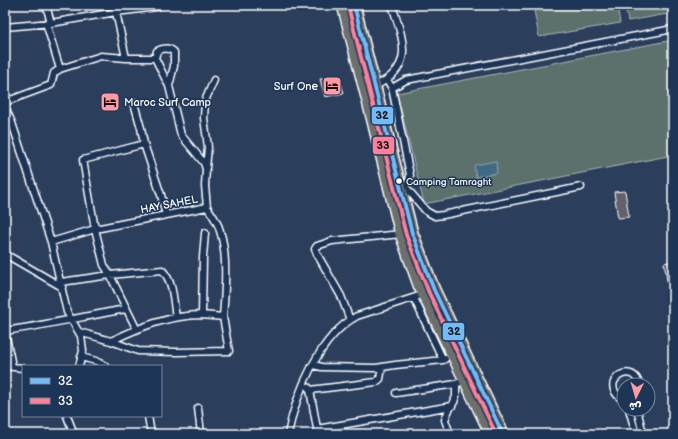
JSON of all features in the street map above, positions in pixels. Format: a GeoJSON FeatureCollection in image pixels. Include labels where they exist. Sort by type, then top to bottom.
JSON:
{"type":"FeatureCollection","features":[{"type":"Feature","properties":{"kind":"highway"},"geometry":{"type":"LineString","coordinates":[[343,5],[371,113],[398,187],[412,233],[434,290],[503,434]]}},
{"type":"Feature","properties":{"kind":"highway"},"geometry":{"type":"LineString","coordinates":[[354,5],[375,86],[398,187],[401,234],[419,297],[460,382],[491,434]]}},
{"type":"Feature","properties":{"kind":"street"},"geometry":{"type":"LineString","coordinates":[[46,5],[48,23],[60,69]]}},
{"type":"Feature","properties":{"kind":"street"},"geometry":{"type":"LineString","coordinates":[[375,86],[387,80],[400,68],[403,59],[400,29],[392,5]]}},
{"type":"Feature","properties":{"kind":"street"},"geometry":{"type":"LineString","coordinates":[[5,27],[48,23],[157,7]]}},
{"type":"Feature","properties":{"kind":"street"},"geometry":{"type":"LineString","coordinates":[[116,12],[126,58]]}},
{"type":"Feature","properties":{"kind":"street"},"geometry":{"type":"LineString","coordinates":[[392,88],[406,80],[673,29]]}},
{"type":"Feature","properties":{"kind":"street"},"geometry":{"type":"LineString","coordinates":[[169,86],[174,66],[174,52],[168,48],[157,51],[155,58],[169,86],[181,135],[202,160],[206,169]]}},
{"type":"Feature","properties":{"kind":"street"},"geometry":{"type":"LineString","coordinates":[[5,102],[51,85],[54,73],[60,69],[101,56],[155,58]]}},
{"type":"Feature","properties":{"kind":"street","name":"HAY SAHEL"},"geometry":{"type":"LineString","coordinates":[[51,242],[94,229],[207,207],[205,186],[208,147],[204,118],[205,101],[214,80]]}},
{"type":"Feature","properties":{"kind":"street"},"geometry":{"type":"LineString","coordinates":[[387,80],[392,88],[410,175],[409,182],[398,187],[426,211],[435,216],[581,187]]}},
{"type":"Feature","properties":{"kind":"street"},"geometry":{"type":"LineString","coordinates":[[134,103],[144,144],[166,215]]}},
{"type":"Feature","properties":{"kind":"street"},"geometry":{"type":"LineString","coordinates":[[5,107],[51,242],[64,301],[70,319],[80,332],[83,351],[79,365]]}},
{"type":"Feature","properties":{"kind":"street"},"geometry":{"type":"LineString","coordinates":[[136,328],[104,265],[94,229],[83,160],[144,144]]}},
{"type":"Feature","properties":{"kind":"street"},"geometry":{"type":"LineString","coordinates":[[80,332],[138,351],[229,351],[223,317],[225,291],[222,237],[217,224],[207,207]]}},
{"type":"Feature","properties":{"kind":"street"},"geometry":{"type":"LineString","coordinates":[[202,315],[205,233]]}},
{"type":"Feature","properties":{"kind":"street"},"geometry":{"type":"LineString","coordinates":[[350,320],[341,296],[315,249],[317,246],[332,241],[401,234]]}},
{"type":"Feature","properties":{"kind":"street"},"geometry":{"type":"LineString","coordinates":[[5,254],[61,284],[110,275],[162,270],[167,275],[170,282],[176,317]]}},
{"type":"Feature","properties":{"kind":"street"},"geometry":{"type":"LineString","coordinates":[[288,434],[292,412],[304,383],[313,365],[332,337],[350,320],[371,310],[419,297],[434,290]]}},
{"type":"Feature","properties":{"kind":"street"},"geometry":{"type":"LineString","coordinates":[[12,366],[5,331],[126,309]]}},
{"type":"Feature","properties":{"kind":"street"},"geometry":{"type":"LineString","coordinates":[[111,341],[136,328],[176,317],[202,315],[223,317]]}},
{"type":"Feature","properties":{"kind":"street"},"geometry":{"type":"LineString","coordinates":[[82,357],[96,361],[103,365]]}},
{"type":"Feature","properties":{"kind":"street"},"geometry":{"type":"LineString","coordinates":[[313,365],[322,367],[382,367],[448,358]]}},
{"type":"Feature","properties":{"kind":"street"},"geometry":{"type":"LineString","coordinates":[[5,366],[22,368]]}},
{"type":"Feature","properties":{"kind":"street"},"geometry":{"type":"LineString","coordinates":[[310,390],[376,382],[380,379],[382,367]]}},
{"type":"Feature","properties":{"kind":"street"},"geometry":{"type":"LineString","coordinates":[[617,377],[626,373],[632,374],[636,377]]}},
{"type":"Feature","properties":{"kind":"street"},"geometry":{"type":"LineString","coordinates":[[616,378],[614,383],[616,393]]}},
{"type":"Feature","properties":{"kind":"street"},"geometry":{"type":"LineString","coordinates":[[396,394],[460,382],[452,406],[446,414],[445,420],[450,434]]}},
{"type":"Feature","properties":{"kind":"street"},"geometry":{"type":"LineString","coordinates":[[304,383],[310,390],[317,431],[452,406]]}},
{"type":"Feature","properties":{"kind":"street"},"geometry":{"type":"LineString","coordinates":[[198,408],[201,434]]}},
{"type":"Feature","properties":{"kind":"street"},"geometry":{"type":"LineString","coordinates":[[67,417],[74,434]]}},
{"type":"Feature","properties":{"kind":"street"},"geometry":{"type":"LineString","coordinates":[[148,417],[150,428],[153,434]]}},
{"type":"Feature","properties":{"kind":"street"},"geometry":{"type":"LineString","coordinates":[[631,417],[636,434]]}},
{"type":"Feature","properties":{"kind":"street"},"geometry":{"type":"LineString","coordinates":[[639,417],[643,434]]}},
{"type":"Feature","properties":{"kind":"green space"},"geometry":{"type":"Polygon","coordinates":[[[533,5],[617,5],[620,23],[539,37],[533,5]]]}},
{"type":"Feature","properties":{"kind":"green space"},"geometry":{"type":"Polygon","coordinates":[[[625,5],[673,5],[673,13],[628,21],[625,5]]]}},
{"type":"Feature","properties":{"kind":"green space"},"geometry":{"type":"Polygon","coordinates":[[[673,40],[673,155],[424,204],[397,93],[673,40]]]}},
{"type":"Feature","properties":{"kind":"water"},"geometry":{"type":"Polygon","coordinates":[[[496,161],[497,173],[476,177],[474,165],[496,161]]]}},
{"type":"Feature","properties":{"kind":"building","name":"Surf One"},"geometry":{"type":"Polygon","coordinates":[[[339,76],[344,93],[325,97],[320,79],[339,76]]]}},
{"type":"Feature","properties":{"kind":"building"},"geometry":{"type":"Polygon","coordinates":[[[625,191],[629,217],[618,218],[614,192],[625,191]]]}},
{"type":"Feature","properties":{"kind":"building"},"geometry":{"type":"Polygon","coordinates":[[[673,261],[673,298],[670,298],[664,263],[673,261]]]}},
{"type":"Feature","properties":{"kind":"transit line","name":"32"},"geometry":{"type":"LineString","coordinates":[[354,5],[412,233],[434,290],[503,434]]}},
{"type":"Feature","properties":{"kind":"transit line","name":"33"},"geometry":{"type":"LineString","coordinates":[[348,6],[406,235],[429,293],[496,434]]}},
{"type":"Feature","properties":{"kind":"place","name":"Surf One"},"geometry":{"type":"Point","coordinates":[332,86]}},
{"type":"Feature","properties":{"kind":"place","name":"Maroc Surf Camp"},"geometry":{"type":"Point","coordinates":[110,102]}},
{"type":"Feature","properties":{"kind":"place","name":"Camping Tamraght"},"geometry":{"type":"Point","coordinates":[399,181]}}]}
